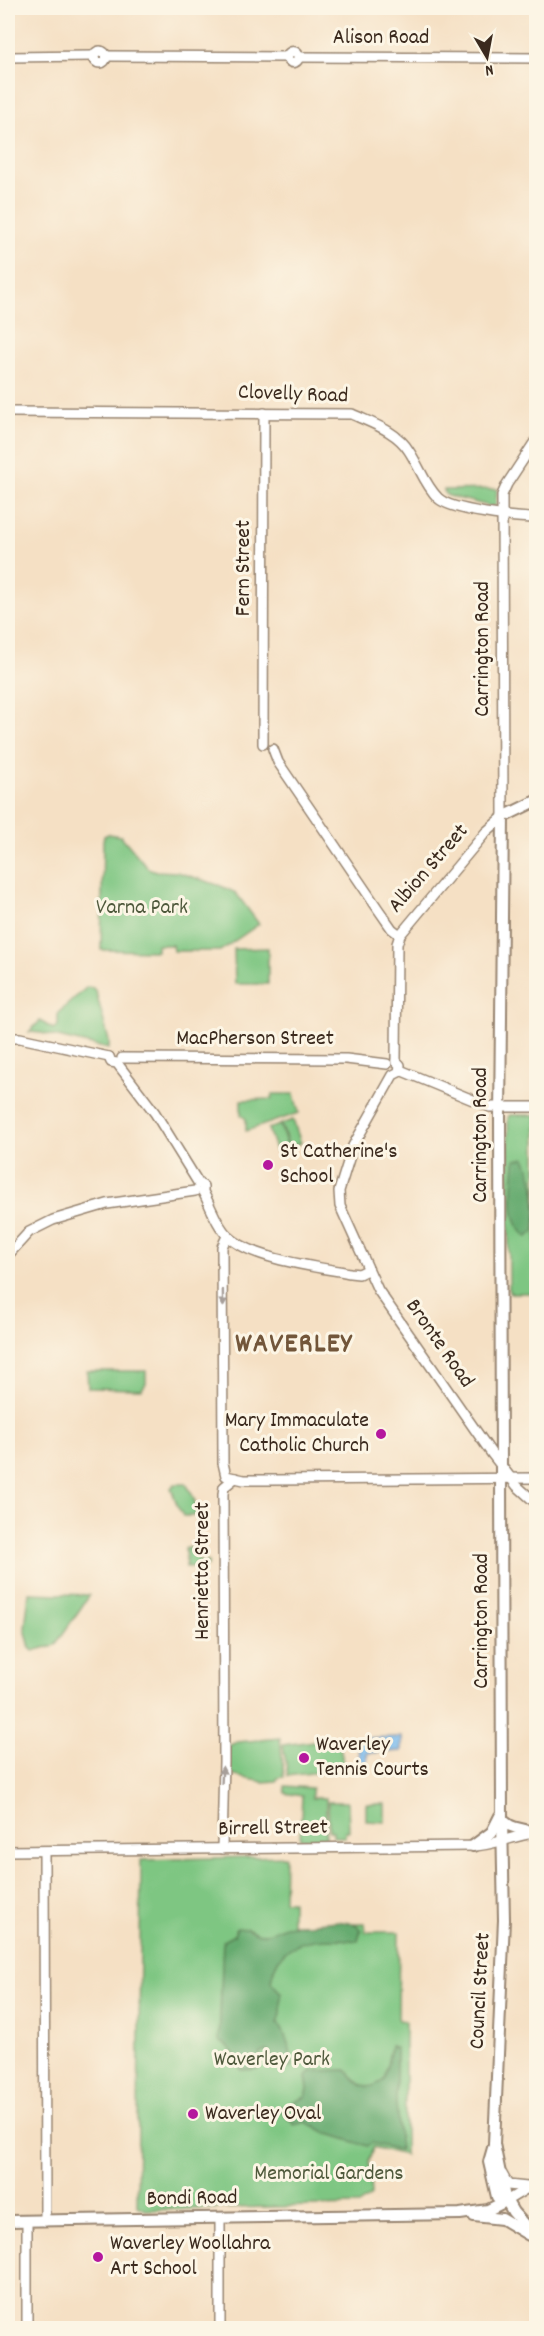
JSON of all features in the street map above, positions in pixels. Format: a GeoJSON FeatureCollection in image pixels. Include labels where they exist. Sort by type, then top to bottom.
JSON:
{"type":"FeatureCollection","features":[{"type":"Feature","properties":{"kind":"main road"},"geometry":{"type":"LineString","coordinates":[[503,817],[537,801]]}},
{"type":"Feature","properties":{"kind":"main road","name":"Carrington Road"},"geometry":{"type":"LineString","coordinates":[[503,817],[500,1108],[501,1466],[506,1478],[503,1840]]}},
{"type":"Feature","properties":{"kind":"main road"},"geometry":{"type":"LineString","coordinates":[[473,1846],[492,1832],[502,1816],[509,1826],[535,1833]]}},
{"type":"Feature","properties":{"kind":"main road","name":"Council Street"},"geometry":{"type":"LineString","coordinates":[[503,1840],[504,1944],[496,2060],[492,2181],[503,2204]]}},
{"type":"Feature","properties":{"kind":"main road"},"geometry":{"type":"LineString","coordinates":[[485,2210],[490,2200],[488,2170],[494,2163]]}},
{"type":"Feature","properties":{"kind":"main road"},"geometry":{"type":"LineString","coordinates":[[503,2204],[534,2237]]}},
{"type":"Feature","properties":{"kind":"main road","name":"Bondi Road"},"geometry":{"type":"LineString","coordinates":[[8,2221],[460,2214],[503,2204]]}},
{"type":"Feature","properties":{"kind":"main road"},"geometry":{"type":"LineString","coordinates":[[460,2214],[502,2219],[534,2237]]}},
{"type":"Feature","properties":{"kind":"street","name":"Alison Road"},"geometry":{"type":"LineString","coordinates":[[8,57],[94,56],[100,51],[106,56],[287,57],[292,63],[298,57],[537,58]]}},
{"type":"Feature","properties":{"kind":"street","name":"Clovelly Road"},"geometry":{"type":"LineString","coordinates":[[8,412],[352,414],[392,434],[403,443],[432,491],[441,501],[502,516],[537,518]]}},
{"type":"Feature","properties":{"kind":"street","name":"Fern Street"},"geometry":{"type":"LineString","coordinates":[[264,413],[262,723],[268,747],[389,926],[400,935]]}},
{"type":"Feature","properties":{"kind":"street","name":"Carrington Road"},"geometry":{"type":"LineString","coordinates":[[503,817],[502,516],[504,490],[537,440]]}},
{"type":"Feature","properties":{"kind":"street","name":"Albion Street"},"geometry":{"type":"LineString","coordinates":[[367,1270],[340,1206],[339,1191],[353,1146],[394,1068],[397,944],[408,922],[486,832],[503,817]]}},
{"type":"Feature","properties":{"kind":"street"},"geometry":{"type":"LineString","coordinates":[[486,832],[496,833],[503,842]]}},
{"type":"Feature","properties":{"kind":"street","name":"MacPherson Street"},"geometry":{"type":"LineString","coordinates":[[8,1040],[29,1040],[116,1060],[354,1059],[394,1068],[490,1107],[537,1107]]}},
{"type":"Feature","properties":{"kind":"street"},"geometry":{"type":"LineString","coordinates":[[116,1060],[154,1113],[227,1236],[267,1257],[350,1273],[359,1274],[367,1270]]}},
{"type":"Feature","properties":{"kind":"street"},"geometry":{"type":"LineString","coordinates":[[8,1255],[29,1232],[53,1220],[107,1204],[199,1189]]}},
{"type":"Feature","properties":{"kind":"street"},"geometry":{"type":"LineString","coordinates":[[216,1216],[242,1239],[285,1260]]}},
{"type":"Feature","properties":{"kind":"street","name":"Henrietta Street"},"geometry":{"type":"LineString","coordinates":[[227,1236],[222,1247],[223,1463],[226,1476],[235,1478]]}},
{"type":"Feature","properties":{"kind":"street","name":"Bronte Road"},"geometry":{"type":"LineString","coordinates":[[367,1270],[378,1290],[501,1466]]}},
{"type":"Feature","properties":{"kind":"street"},"geometry":{"type":"LineString","coordinates":[[482,1439],[492,1439],[501,1431]]}},
{"type":"Feature","properties":{"kind":"street"},"geometry":{"type":"LineString","coordinates":[[235,1478],[272,1480],[537,1478]]}},
{"type":"Feature","properties":{"kind":"street","name":"Henrietta Street"},"geometry":{"type":"LineString","coordinates":[[222,1849],[223,1494],[224,1487],[235,1478]]}},
{"type":"Feature","properties":{"kind":"street"},"geometry":{"type":"LineString","coordinates":[[506,1478],[537,1503]]}},
{"type":"Feature","properties":{"kind":"street","name":"Birrell Street"},"geometry":{"type":"LineString","coordinates":[[8,1851],[473,1846],[535,1833]]}},
{"type":"Feature","properties":{"kind":"street"},"geometry":{"type":"LineString","coordinates":[[44,1852],[45,2221]]}},
{"type":"Feature","properties":{"kind":"street"},"geometry":{"type":"LineString","coordinates":[[494,2163],[508,2185],[532,2185]]}},
{"type":"Feature","properties":{"kind":"street"},"geometry":{"type":"LineString","coordinates":[[503,2204],[532,2185]]}},
{"type":"Feature","properties":{"kind":"street"},"geometry":{"type":"LineString","coordinates":[[220,2218],[220,2328]]}},
{"type":"Feature","properties":{"kind":"street"},"geometry":{"type":"LineString","coordinates":[[27,2221],[27,2328]]}},
{"type":"Feature","properties":{"kind":"green space"},"geometry":{"type":"Polygon","coordinates":[[[497,489],[496,505],[493,507],[449,496],[444,490],[497,489]]]}},
{"type":"Feature","properties":{"kind":"green space","name":"Varna Park"},"geometry":{"type":"Polygon","coordinates":[[[108,834],[121,836],[148,868],[156,871],[177,872],[236,893],[259,924],[220,951],[173,951],[172,945],[157,945],[157,951],[101,950],[103,840],[108,834]]]}},
{"type":"Feature","properties":{"kind":"green space"},"geometry":{"type":"Polygon","coordinates":[[[268,948],[268,984],[235,984],[234,949],[268,948]]]}},
{"type":"Feature","properties":{"kind":"green space"},"geometry":{"type":"Polygon","coordinates":[[[87,987],[93,988],[96,992],[109,1049],[29,1032],[40,1021],[53,1029],[58,1026],[58,1013],[87,987]]]}},
{"type":"Feature","properties":{"kind":"green space"},"geometry":{"type":"Polygon","coordinates":[[[272,1094],[294,1094],[299,1113],[246,1131],[246,1119],[241,1115],[241,1100],[272,1099],[272,1094]]]}},
{"type":"Feature","properties":{"kind":"green space"},"geometry":{"type":"Polygon","coordinates":[[[510,1115],[536,1115],[536,1293],[509,1293],[508,1117],[510,1115]]]}},
{"type":"Feature","properties":{"kind":"green space"},"geometry":{"type":"Polygon","coordinates":[[[293,1120],[301,1143],[289,1147],[281,1124],[293,1120]]]}},
{"type":"Feature","properties":{"kind":"green space"},"geometry":{"type":"Polygon","coordinates":[[[280,1125],[288,1148],[276,1152],[268,1129],[280,1125]]]}},
{"type":"Feature","properties":{"kind":"green space"},"geometry":{"type":"Polygon","coordinates":[[[525,1158],[534,1185],[536,1203],[535,1231],[527,1237],[516,1222],[513,1201],[515,1160],[525,1158]]]}},
{"type":"Feature","properties":{"kind":"green space"},"geometry":{"type":"Polygon","coordinates":[[[87,1371],[146,1371],[146,1383],[142,1389],[88,1388],[87,1371]]]}},
{"type":"Feature","properties":{"kind":"green space"},"geometry":{"type":"Polygon","coordinates":[[[175,1484],[186,1484],[193,1495],[195,1516],[183,1516],[171,1488],[175,1484]]]}},
{"type":"Feature","properties":{"kind":"green space"},"geometry":{"type":"Polygon","coordinates":[[[198,1547],[198,1561],[208,1562],[208,1566],[186,1567],[185,1548],[198,1547]]]}},
{"type":"Feature","properties":{"kind":"green space"},"geometry":{"type":"Polygon","coordinates":[[[29,1593],[90,1595],[55,1645],[33,1651],[30,1648],[25,1628],[29,1593]]]}},
{"type":"Feature","properties":{"kind":"green space"},"geometry":{"type":"Polygon","coordinates":[[[280,1738],[284,1777],[276,1781],[263,1782],[230,1775],[228,1746],[237,1742],[280,1738]]]}},
{"type":"Feature","properties":{"kind":"green space","name":"Waverley Tennis Courts"},"geometry":{"type":"Polygon","coordinates":[[[321,1740],[339,1741],[344,1767],[288,1776],[283,1745],[321,1740]]]}},
{"type":"Feature","properties":{"kind":"green space"},"geometry":{"type":"Polygon","coordinates":[[[285,1786],[312,1788],[312,1798],[326,1798],[326,1838],[300,1839],[302,1796],[285,1793],[285,1786]]]}},
{"type":"Feature","properties":{"kind":"green space"},"geometry":{"type":"Polygon","coordinates":[[[328,1802],[348,1802],[349,1831],[345,1831],[345,1837],[333,1837],[333,1831],[329,1831],[328,1802]]]}},
{"type":"Feature","properties":{"kind":"green space"},"geometry":{"type":"Polygon","coordinates":[[[366,1804],[385,1804],[385,1822],[366,1821],[366,1804]]]}},
{"type":"Feature","properties":{"kind":"green space","name":"Waverley Park"},"geometry":{"type":"Polygon","coordinates":[[[285,1856],[284,1901],[292,1901],[292,1924],[365,1923],[366,1932],[399,1932],[398,2018],[405,2021],[405,2155],[373,2147],[369,2162],[371,2196],[358,2205],[145,2210],[137,2206],[141,1860],[285,1856]]]}},
{"type":"Feature","properties":{"kind":"green space"},"geometry":{"type":"Polygon","coordinates":[[[337,1921],[355,1924],[361,1929],[358,1941],[330,1939],[303,1942],[291,1947],[282,1955],[275,1967],[271,1982],[281,1993],[281,2014],[278,2023],[288,2045],[291,2068],[276,2064],[268,2051],[260,2053],[257,2069],[241,2070],[233,2053],[219,2041],[223,1941],[234,1935],[237,1927],[247,1928],[259,1934],[285,1926],[337,1921]]]}},
{"type":"Feature","properties":{"kind":"green space"},"geometry":{"type":"Polygon","coordinates":[[[391,2046],[396,2049],[396,2104],[400,2150],[372,2143],[367,2146],[329,2134],[306,2122],[294,2125],[279,2108],[306,2097],[308,2089],[306,2077],[312,2071],[347,2070],[363,2086],[377,2084],[384,2080],[391,2046]]]}},
{"type":"Feature","properties":{"kind":"water"},"geometry":{"type":"Polygon","coordinates":[[[402,1737],[402,1751],[367,1753],[367,1762],[359,1763],[358,1738],[402,1737]]]}},
{"type":"Feature","properties":{"kind":"place","name":"St Catherine's School"},"geometry":{"type":"Point","coordinates":[268,1165]}},
{"type":"Feature","properties":{"kind":"place","name":"Mary Immaculate Catholic Church"},"geometry":{"type":"Point","coordinates":[381,1434]}},
{"type":"Feature","properties":{"kind":"place","name":"Waverley Tennis Courts"},"geometry":{"type":"Point","coordinates":[304,1758]}},
{"type":"Feature","properties":{"kind":"place","name":"Waverley Oval"},"geometry":{"type":"Point","coordinates":[193,2114]}},
{"type":"Feature","properties":{"kind":"place","name":"Waverley Woollahra Art School"},"geometry":{"type":"Point","coordinates":[98,2257]}},
{"type":"Feature","properties":{"kind":"district","name":"WAVERLEY"},"geometry":{"type":"Point","coordinates":[294,1346]}},
{"type":"Feature","properties":{"kind":"park label","name":"Memorial Gardens"},"geometry":{"type":"Point","coordinates":[329,2174]}}]}
